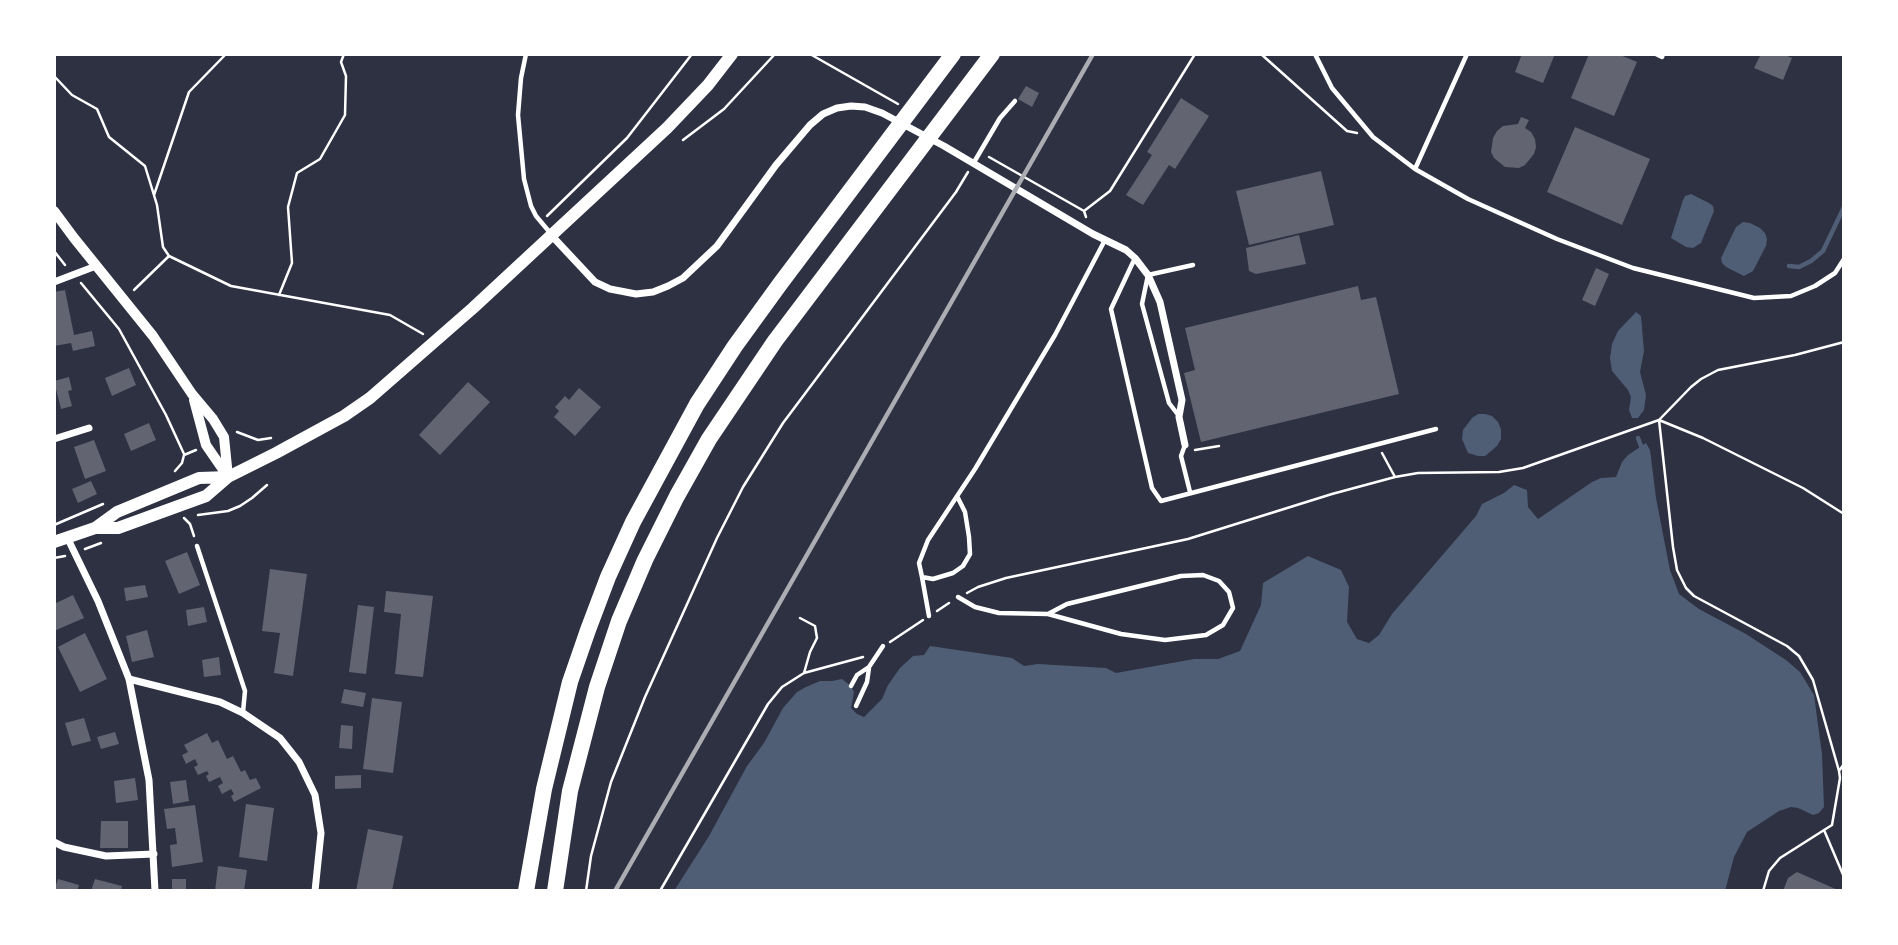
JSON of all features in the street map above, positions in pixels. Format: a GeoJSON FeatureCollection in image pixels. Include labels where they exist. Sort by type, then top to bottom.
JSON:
{"type":"FeatureCollection","features":[{"type":"Feature","properties":{"kind":"highway"},"geometry":{"type":"LineString","coordinates":[[930,85],[937,54]]}},
{"type":"Feature","properties":{"kind":"highway"},"geometry":{"type":"LineString","coordinates":[[526,891],[544,789],[570,681],[608,577],[633,522],[697,404],[736,346],[953,54]]}},
{"type":"Feature","properties":{"kind":"highway"},"geometry":{"type":"LineString","coordinates":[[555,891],[570,791],[597,687],[619,621],[645,560],[696,461],[738,394],[816,285],[992,54]]}},
{"type":"Feature","properties":{"kind":"main road"},"geometry":{"type":"LineString","coordinates":[[54,542],[95,528],[118,528],[206,496],[228,477],[333,422],[370,398],[552,236],[667,128],[708,85],[732,54]]}},
{"type":"Feature","properties":{"kind":"main road"},"geometry":{"type":"LineString","coordinates":[[95,528],[117,512],[199,478],[228,477]]}},
{"type":"Feature","properties":{"kind":"street"},"geometry":{"type":"LineString","coordinates":[[552,236],[595,282],[610,289],[636,294],[653,292],[668,286],[683,278],[717,246],[776,164],[810,125],[823,114],[837,108],[865,107],[882,113],[944,146],[1093,234],[1126,250],[1135,258],[1148,275],[1160,302],[1182,400],[1179,417],[1185,445]]}},
{"type":"Feature","properties":{"kind":"street"},"geometry":{"type":"LineString","coordinates":[[54,211],[153,336],[192,394],[213,419],[223,437],[228,477]]}},
{"type":"Feature","properties":{"kind":"street"},"geometry":{"type":"LineString","coordinates":[[54,282],[96,266]]}},
{"type":"Feature","properties":{"kind":"street"},"geometry":{"type":"LineString","coordinates":[[192,394],[206,445],[228,477]]}},
{"type":"Feature","properties":{"kind":"street"},"geometry":{"type":"LineString","coordinates":[[54,439],[89,428]]}},
{"type":"Feature","properties":{"kind":"street"},"geometry":{"type":"LineString","coordinates":[[67,537],[129,679],[149,780],[155,891]]}},
{"type":"Feature","properties":{"kind":"street"},"geometry":{"type":"LineString","coordinates":[[129,679],[220,702],[243,713],[280,738],[299,762],[315,794],[321,833],[314,891]]}},
{"type":"Feature","properties":{"kind":"street"},"geometry":{"type":"LineString","coordinates":[[54,842],[64,847],[106,856],[154,854]]}},
{"type":"Feature","properties":{"kind":"lane"},"geometry":{"type":"LineString","coordinates":[[526,54],[518,115],[524,179],[531,206],[552,236]]}},
{"type":"Feature","properties":{"kind":"lane"},"geometry":{"type":"LineString","coordinates":[[1315,54],[1332,88],[1373,137],[1415,169],[1468,199],[1558,239],[1633,268],[1754,298],[1791,296],[1815,286],[1835,273],[1844,259]]}},
{"type":"Feature","properties":{"kind":"lane"},"geometry":{"type":"LineString","coordinates":[[1415,169],[1467,54]]}},
{"type":"Feature","properties":{"kind":"lane"},"geometry":{"type":"LineString","coordinates":[[1656,54],[1662,57],[1663,54]]}},
{"type":"Feature","properties":{"kind":"lane"},"geometry":{"type":"LineString","coordinates":[[973,164],[1000,118],[1015,101]]}},
{"type":"Feature","properties":{"kind":"lane"},"geometry":{"type":"LineString","coordinates":[[929,616],[919,563],[928,540],[1055,335],[1105,239]]}},
{"type":"Feature","properties":{"kind":"lane"},"geometry":{"type":"LineString","coordinates":[[1135,258],[1111,309],[1152,488],[1161,501],[1436,429]]}},
{"type":"Feature","properties":{"kind":"lane"},"geometry":{"type":"LineString","coordinates":[[1179,417],[1169,403],[1142,304],[1148,275],[1193,265]]}},
{"type":"Feature","properties":{"kind":"lane"},"geometry":{"type":"LineString","coordinates":[[1185,445],[1181,456],[1190,492]]}},
{"type":"Feature","properties":{"kind":"lane"},"geometry":{"type":"LineString","coordinates":[[922,577],[933,579],[953,573],[963,566],[970,554],[965,512],[957,496]]}},
{"type":"Feature","properties":{"kind":"lane"},"geometry":{"type":"LineString","coordinates":[[197,546],[245,691],[243,713]]}},
{"type":"Feature","properties":{"kind":"lane"},"geometry":{"type":"LineString","coordinates":[[958,597],[975,607],[999,613],[1048,614],[1121,634],[1166,640],[1206,635],[1223,625],[1233,608],[1229,592],[1219,581],[1203,575],[1181,576],[1067,604],[1048,614]]}},
{"type":"Feature","properties":{"kind":"lane"},"geometry":{"type":"LineString","coordinates":[[851,686],[857,676],[869,667],[883,646]]}},
{"type":"Feature","properties":{"kind":"lane"},"geometry":{"type":"LineString","coordinates":[[856,706],[867,682],[869,667]]}},
{"type":"Feature","properties":{"kind":"path"},"geometry":{"type":"LineString","coordinates":[[154,195],[189,92],[226,54]]}},
{"type":"Feature","properties":{"kind":"path"},"geometry":{"type":"LineString","coordinates":[[279,295],[292,263],[288,207],[297,173],[320,159],[345,115],[346,76],[341,62],[344,54]]}},
{"type":"Feature","properties":{"kind":"path"},"geometry":{"type":"LineString","coordinates":[[541,222],[627,138],[692,54]]}},
{"type":"Feature","properties":{"kind":"path"},"geometry":{"type":"LineString","coordinates":[[683,140],[724,110],[775,54]]}},
{"type":"Feature","properties":{"kind":"path"},"geometry":{"type":"LineString","coordinates":[[810,54],[891,100]]}},
{"type":"Feature","properties":{"kind":"path"},"geometry":{"type":"LineString","coordinates":[[1084,211],[1110,191],[1195,54]]}},
{"type":"Feature","properties":{"kind":"path"},"geometry":{"type":"LineString","coordinates":[[1261,54],[1346,131]]}},
{"type":"Feature","properties":{"kind":"path"},"geometry":{"type":"LineString","coordinates":[[54,76],[72,94],[97,109],[109,137],[145,166],[154,195],[163,247],[169,256],[231,286],[390,315],[425,336]]}},
{"type":"Feature","properties":{"kind":"path"},"geometry":{"type":"LineString","coordinates":[[980,152],[1084,211],[1093,234]]}},
{"type":"Feature","properties":{"kind":"path"},"geometry":{"type":"LineString","coordinates":[[586,891],[591,856],[611,782],[645,697],[743,487],[783,423],[956,192],[973,164]]}},
{"type":"Feature","properties":{"kind":"path"},"geometry":{"type":"LineString","coordinates":[[54,251],[119,329],[166,415],[184,455],[182,463],[171,476]]}},
{"type":"Feature","properties":{"kind":"path"},"geometry":{"type":"LineString","coordinates":[[124,299],[169,256]]}},
{"type":"Feature","properties":{"kind":"path"},"geometry":{"type":"LineString","coordinates":[[660,891],[768,704],[782,687],[804,673],[864,656],[978,587],[1006,578],[1188,539],[1395,477],[1418,473],[1499,472],[1523,468],[1660,420],[1691,387],[1718,370],[1796,355],[1844,342]]}},
{"type":"Feature","properties":{"kind":"path"},"geometry":{"type":"LineString","coordinates":[[1660,420],[1703,438],[1803,488],[1844,514]]}},
{"type":"Feature","properties":{"kind":"path"},"geometry":{"type":"LineString","coordinates":[[1660,420],[1667,506],[1677,570],[1686,588],[1694,596],[1787,646],[1799,656],[1813,680],[1839,771],[1832,825],[1780,858],[1769,871],[1763,891]]}},
{"type":"Feature","properties":{"kind":"path"},"geometry":{"type":"LineString","coordinates":[[223,437],[237,432],[258,440],[280,435]]}},
{"type":"Feature","properties":{"kind":"path"},"geometry":{"type":"LineString","coordinates":[[1377,444],[1395,477]]}},
{"type":"Feature","properties":{"kind":"path"},"geometry":{"type":"LineString","coordinates":[[184,455],[206,445]]}},
{"type":"Feature","properties":{"kind":"path"},"geometry":{"type":"LineString","coordinates":[[1185,445],[1196,451],[1219,446]]}},
{"type":"Feature","properties":{"kind":"path"},"geometry":{"type":"LineString","coordinates":[[54,525],[113,500]]}},
{"type":"Feature","properties":{"kind":"path"},"geometry":{"type":"LineString","coordinates":[[178,507],[190,524],[197,546]]}},
{"type":"Feature","properties":{"kind":"path"},"geometry":{"type":"LineString","coordinates":[[800,618],[815,626],[817,638],[804,673]]}},
{"type":"Feature","properties":{"kind":"path"},"geometry":{"type":"LineString","coordinates":[[1839,771],[1844,764]]}},
{"type":"Feature","properties":{"kind":"path"},"geometry":{"type":"LineString","coordinates":[[1824,830],[1844,877]]}},
{"type":"Feature","properties":{"kind":"water"},"geometry":{"type":"Polygon","coordinates":[[[1691,194],[1709,203],[1714,211],[1701,243],[1693,248],[1671,238],[1683,200],[1691,194]]]}},
{"type":"Feature","properties":{"kind":"water"},"geometry":{"type":"Polygon","coordinates":[[[1743,222],[1760,228],[1767,239],[1753,271],[1744,276],[1726,267],[1721,258],[1736,227],[1743,222]]]}},
{"type":"Feature","properties":{"kind":"water"},"geometry":{"type":"Polygon","coordinates":[[[1636,312],[1641,316],[1644,351],[1640,372],[1646,395],[1644,410],[1638,418],[1632,418],[1629,410],[1631,397],[1612,371],[1610,358],[1618,331],[1636,312]]]}},
{"type":"Feature","properties":{"kind":"water"},"geometry":{"type":"Polygon","coordinates":[[[1478,414],[1492,416],[1501,429],[1501,439],[1497,446],[1485,456],[1468,453],[1462,439],[1463,430],[1478,414]]]}},
{"type":"Feature","properties":{"kind":"water"},"geometry":{"type":"Polygon","coordinates":[[[1646,443],[1650,450],[1670,570],[1679,594],[1699,609],[1746,634],[1786,660],[1800,672],[1814,695],[1822,754],[1824,807],[1813,815],[1791,807],[1779,811],[1747,832],[1734,857],[1725,891],[674,891],[783,708],[797,692],[806,687],[820,681],[842,679],[854,692],[851,708],[864,717],[882,699],[900,668],[913,656],[924,655],[930,646],[1012,658],[1024,666],[1038,664],[1106,668],[1116,673],[1194,659],[1218,659],[1240,651],[1261,605],[1263,583],[1308,556],[1341,570],[1349,587],[1347,622],[1357,639],[1369,643],[1379,635],[1392,614],[1476,516],[1482,504],[1514,485],[1527,490],[1528,507],[1538,519],[1592,482],[1616,477],[1628,455],[1646,443]]]}},
{"type":"Feature","properties":{"kind":"building"},"geometry":{"type":"Polygon","coordinates":[[[1522,54],[1555,54],[1543,83],[1515,72],[1522,54]]]}},
{"type":"Feature","properties":{"kind":"building"},"geometry":{"type":"Polygon","coordinates":[[[1589,54],[1618,54],[1637,62],[1614,116],[1571,98],[1589,54]]]}},
{"type":"Feature","properties":{"kind":"building"},"geometry":{"type":"Polygon","coordinates":[[[1761,54],[1783,54],[1792,58],[1783,80],[1754,68],[1761,54]]]}},
{"type":"Feature","properties":{"kind":"building"},"geometry":{"type":"Polygon","coordinates":[[[1026,86],[1039,93],[1032,107],[1018,99],[1026,86]]]}},
{"type":"Feature","properties":{"kind":"building"},"geometry":{"type":"Polygon","coordinates":[[[1181,98],[1209,116],[1175,169],[1169,165],[1143,205],[1126,195],[1152,155],[1147,152],[1181,98]]]}},
{"type":"Feature","properties":{"kind":"building"},"geometry":{"type":"Polygon","coordinates":[[[1521,117],[1529,120],[1525,128],[1535,139],[1534,154],[1519,168],[1505,167],[1491,152],[1493,138],[1503,126],[1518,124],[1521,117]]]}},
{"type":"Feature","properties":{"kind":"building"},"geometry":{"type":"Polygon","coordinates":[[[1575,127],[1650,159],[1622,225],[1547,192],[1575,127]]]}},
{"type":"Feature","properties":{"kind":"building"},"geometry":{"type":"Polygon","coordinates":[[[1321,171],[1334,225],[1249,245],[1236,191],[1321,171]]]}},
{"type":"Feature","properties":{"kind":"building"},"geometry":{"type":"Polygon","coordinates":[[[1299,235],[1306,264],[1256,274],[1249,271],[1246,248],[1299,235]]]}},
{"type":"Feature","properties":{"kind":"building"},"geometry":{"type":"Polygon","coordinates":[[[1596,268],[1609,274],[1595,306],[1582,300],[1596,268]]]}},
{"type":"Feature","properties":{"kind":"building"},"geometry":{"type":"Polygon","coordinates":[[[1358,286],[1361,300],[1376,297],[1399,394],[1201,442],[1184,373],[1195,370],[1185,328],[1358,286]]]}},
{"type":"Feature","properties":{"kind":"building"},"geometry":{"type":"Polygon","coordinates":[[[65,290],[74,335],[92,331],[95,346],[73,351],[71,343],[54,346],[54,292],[65,290]]]}},
{"type":"Feature","properties":{"kind":"building"},"geometry":{"type":"Polygon","coordinates":[[[129,368],[136,385],[112,396],[105,378],[129,368]]]}},
{"type":"Feature","properties":{"kind":"building"},"geometry":{"type":"Polygon","coordinates":[[[69,377],[72,390],[68,391],[72,406],[61,409],[54,381],[69,377]]]}},
{"type":"Feature","properties":{"kind":"building"},"geometry":{"type":"Polygon","coordinates":[[[468,382],[490,402],[440,455],[419,435],[468,382]]]}},
{"type":"Feature","properties":{"kind":"building"},"geometry":{"type":"Polygon","coordinates":[[[579,388],[601,407],[575,436],[554,417],[559,411],[555,407],[565,396],[569,400],[579,388]]]}},
{"type":"Feature","properties":{"kind":"building"},"geometry":{"type":"Polygon","coordinates":[[[149,423],[156,440],[131,451],[124,434],[149,423]]]}},
{"type":"Feature","properties":{"kind":"building"},"geometry":{"type":"Polygon","coordinates":[[[94,440],[106,471],[85,479],[74,447],[94,440]]]}},
{"type":"Feature","properties":{"kind":"building"},"geometry":{"type":"Polygon","coordinates":[[[91,481],[97,494],[78,503],[72,489],[91,481]]]}},
{"type":"Feature","properties":{"kind":"building"},"geometry":{"type":"Polygon","coordinates":[[[187,552],[200,585],[179,594],[165,561],[187,552]]]}},
{"type":"Feature","properties":{"kind":"building"},"geometry":{"type":"Polygon","coordinates":[[[270,569],[307,574],[293,676],[274,673],[280,633],[262,631],[270,569]]]}},
{"type":"Feature","properties":{"kind":"building"},"geometry":{"type":"Polygon","coordinates":[[[145,585],[148,597],[126,601],[124,588],[145,585]]]}},
{"type":"Feature","properties":{"kind":"building"},"geometry":{"type":"Polygon","coordinates":[[[386,591],[433,596],[423,677],[395,674],[401,614],[384,612],[386,591]]]}},
{"type":"Feature","properties":{"kind":"building"},"geometry":{"type":"Polygon","coordinates":[[[73,595],[84,618],[54,631],[54,604],[73,595]]]}},
{"type":"Feature","properties":{"kind":"building"},"geometry":{"type":"Polygon","coordinates":[[[358,605],[374,607],[366,674],[349,672],[358,605]]]}},
{"type":"Feature","properties":{"kind":"building"},"geometry":{"type":"Polygon","coordinates":[[[204,607],[207,622],[188,626],[186,610],[204,607]]]}},
{"type":"Feature","properties":{"kind":"building"},"geometry":{"type":"Polygon","coordinates":[[[147,630],[154,657],[132,662],[126,636],[147,630]]]}},
{"type":"Feature","properties":{"kind":"building"},"geometry":{"type":"Polygon","coordinates":[[[85,633],[107,679],[80,692],[58,647],[85,633]]]}},
{"type":"Feature","properties":{"kind":"building"},"geometry":{"type":"Polygon","coordinates":[[[219,657],[221,675],[204,677],[202,660],[219,657]]]}},
{"type":"Feature","properties":{"kind":"building"},"geometry":{"type":"Polygon","coordinates":[[[344,689],[366,693],[363,707],[341,703],[344,689]]]}},
{"type":"Feature","properties":{"kind":"building"},"geometry":{"type":"Polygon","coordinates":[[[372,698],[402,702],[393,773],[363,769],[372,698]]]}},
{"type":"Feature","properties":{"kind":"building"},"geometry":{"type":"Polygon","coordinates":[[[84,718],[91,741],[72,746],[65,723],[84,718]]]}},
{"type":"Feature","properties":{"kind":"building"},"geometry":{"type":"Polygon","coordinates":[[[341,725],[353,726],[352,749],[339,748],[341,725]]]}},
{"type":"Feature","properties":{"kind":"building"},"geometry":{"type":"Polygon","coordinates":[[[115,732],[119,744],[101,749],[97,737],[115,732]]]}},
{"type":"Feature","properties":{"kind":"building"},"geometry":{"type":"Polygon","coordinates":[[[207,733],[212,743],[218,740],[227,759],[233,756],[241,772],[245,770],[250,780],[256,778],[261,788],[234,802],[231,789],[222,794],[218,786],[223,783],[220,777],[209,782],[207,771],[198,775],[194,767],[198,765],[195,759],[186,764],[182,755],[188,752],[184,745],[207,733]]]}},
{"type":"Feature","properties":{"kind":"building"},"geometry":{"type":"Polygon","coordinates":[[[361,775],[361,788],[335,789],[335,776],[361,775]]]}},
{"type":"Feature","properties":{"kind":"building"},"geometry":{"type":"Polygon","coordinates":[[[135,778],[138,800],[116,803],[114,781],[135,778]]]}},
{"type":"Feature","properties":{"kind":"building"},"geometry":{"type":"Polygon","coordinates":[[[186,780],[189,801],[173,804],[170,782],[186,780]]]}},
{"type":"Feature","properties":{"kind":"building"},"geometry":{"type":"Polygon","coordinates":[[[246,804],[274,808],[267,861],[239,857],[246,804]]]}},
{"type":"Feature","properties":{"kind":"building"},"geometry":{"type":"Polygon","coordinates":[[[195,805],[203,862],[172,867],[170,845],[177,844],[175,828],[167,829],[164,809],[195,805]]]}},
{"type":"Feature","properties":{"kind":"building"},"geometry":{"type":"Polygon","coordinates":[[[101,821],[128,821],[128,848],[100,848],[101,821]]]}},
{"type":"Feature","properties":{"kind":"building"},"geometry":{"type":"Polygon","coordinates":[[[368,829],[403,836],[392,891],[356,891],[368,829]]]}},
{"type":"Feature","properties":{"kind":"building"},"geometry":{"type":"Polygon","coordinates":[[[218,866],[247,870],[244,891],[215,891],[218,866]]]}},
{"type":"Feature","properties":{"kind":"building"},"geometry":{"type":"Polygon","coordinates":[[[1797,872],[1840,891],[1783,891],[1788,878],[1797,872]]]}},
{"type":"Feature","properties":{"kind":"building"},"geometry":{"type":"Polygon","coordinates":[[[58,879],[79,885],[77,891],[54,891],[58,879]]]}},
{"type":"Feature","properties":{"kind":"building"},"geometry":{"type":"Polygon","coordinates":[[[95,879],[122,886],[121,891],[91,891],[95,879]]]}},
{"type":"Feature","properties":{"kind":"building"},"geometry":{"type":"Polygon","coordinates":[[[172,879],[186,879],[186,891],[172,891],[172,879]]]}},
{"type":"Feature","properties":{"kind":"waterway"},"geometry":{"type":"LineString","coordinates":[[1789,266],[1799,267],[1823,251],[1844,207]]}},
{"type":"Feature","properties":{"kind":"waterway"},"geometry":{"type":"LineString","coordinates":[[1638,438],[1641,446]]}},
{"type":"Feature","properties":{"kind":"railway"},"geometry":{"type":"LineString","coordinates":[[615,891],[1093,54]]}}]}
